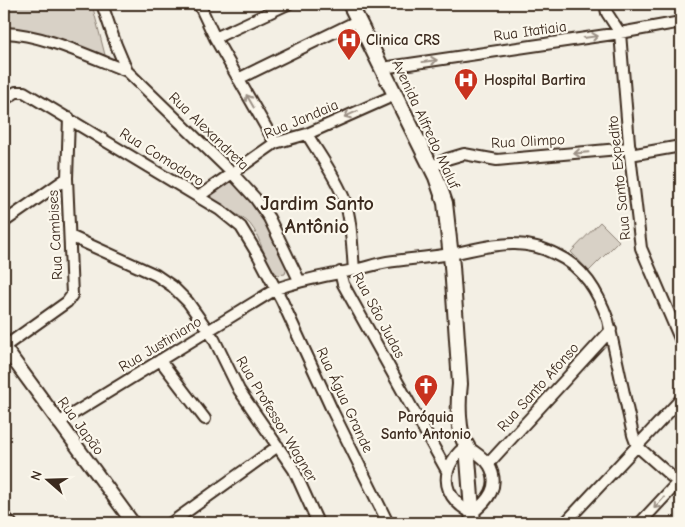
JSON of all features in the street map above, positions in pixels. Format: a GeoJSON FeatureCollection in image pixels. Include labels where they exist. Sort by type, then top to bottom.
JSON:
{"type":"FeatureCollection","features":[{"type":"Feature","properties":{"kind":"main road","name":"Avenida Alfredo Maluf"},"geometry":{"type":"LineString","coordinates":[[350,4],[431,167],[446,209],[460,384],[464,396],[472,518]]}},
{"type":"Feature","properties":{"kind":"street","name":"Rua Alexandreta"},"geometry":{"type":"LineString","coordinates":[[102,4],[127,71],[232,172],[263,208],[299,280]]}},
{"type":"Feature","properties":{"kind":"street"},"geometry":{"type":"LineString","coordinates":[[199,4],[215,38],[275,143]]}},
{"type":"Feature","properties":{"kind":"street"},"geometry":{"type":"LineString","coordinates":[[215,38],[288,4]]}},
{"type":"Feature","properties":{"kind":"street"},"geometry":{"type":"LineString","coordinates":[[600,4],[606,8],[620,33]]}},
{"type":"Feature","properties":{"kind":"street"},"geometry":{"type":"LineString","coordinates":[[238,79],[359,20]]}},
{"type":"Feature","properties":{"kind":"street","name":"Rua Itatiaia"},"geometry":{"type":"LineString","coordinates":[[382,68],[620,33],[681,22]]}},
{"type":"Feature","properties":{"kind":"street"},"geometry":{"type":"LineString","coordinates":[[4,33],[42,39],[127,71]]}},
{"type":"Feature","properties":{"kind":"street","name":"Rua Santo Expedito"},"geometry":{"type":"LineString","coordinates":[[620,33],[630,152],[641,248],[681,341]]}},
{"type":"Feature","properties":{"kind":"street","name":"Rua Comodoro"},"geometry":{"type":"LineString","coordinates":[[4,100],[21,91],[220,210],[241,227],[276,289]]}},
{"type":"Feature","properties":{"kind":"street","name":"Rua Jandaia"},"geometry":{"type":"LineString","coordinates":[[198,197],[275,143],[307,134],[395,95]]}},
{"type":"Feature","properties":{"kind":"street","name":"Rua Cambises"},"geometry":{"type":"LineString","coordinates":[[4,347],[71,298],[67,178],[69,118]]}},
{"type":"Feature","properties":{"kind":"street"},"geometry":{"type":"LineString","coordinates":[[307,134],[337,184],[345,203],[354,270]]}},
{"type":"Feature","properties":{"kind":"street","name":"Rua Olimpo"},"geometry":{"type":"LineString","coordinates":[[431,167],[447,159],[464,154],[497,160],[630,152],[681,146]]}},
{"type":"Feature","properties":{"kind":"street"},"geometry":{"type":"LineString","coordinates":[[4,222],[67,178]]}},
{"type":"Feature","properties":{"kind":"street","name":"Rua Professor Wagner"},"geometry":{"type":"LineString","coordinates":[[70,236],[156,275],[172,286],[188,302],[214,339],[239,390],[298,478],[318,523]]}},
{"type":"Feature","properties":{"kind":"street","name":"Rua São Judas"},"geometry":{"type":"LineString","coordinates":[[472,518],[454,500],[448,486],[447,471],[343,284],[340,272],[386,262],[512,244],[539,248],[555,253],[568,261],[590,282],[602,302],[611,330],[637,446]]}},
{"type":"Feature","properties":{"kind":"street","name":"Rua Justiniano"},"geometry":{"type":"LineString","coordinates":[[58,423],[209,332],[276,289],[299,280],[340,272]]}},
{"type":"Feature","properties":{"kind":"street","name":"Rua Água Grande"},"geometry":{"type":"LineString","coordinates":[[276,289],[333,412],[388,523]]}},
{"type":"Feature","properties":{"kind":"street","name":"Rua Santo Afonso"},"geometry":{"type":"LineString","coordinates":[[488,464],[611,330]]}},
{"type":"Feature","properties":{"kind":"street","name":"Rua Japão"},"geometry":{"type":"LineString","coordinates":[[4,347],[133,523]]}},
{"type":"Feature","properties":{"kind":"street"},"geometry":{"type":"LineString","coordinates":[[160,360],[205,420]]}},
{"type":"Feature","properties":{"kind":"street"},"geometry":{"type":"LineString","coordinates":[[565,523],[681,399]]}},
{"type":"Feature","properties":{"kind":"street"},"geometry":{"type":"LineString","coordinates":[[447,471],[454,458],[466,445],[488,464],[492,480],[492,492],[488,501],[472,518]]}},
{"type":"Feature","properties":{"kind":"street"},"geometry":{"type":"LineString","coordinates":[[171,523],[278,446]]}},
{"type":"Feature","properties":{"kind":"street"},"geometry":{"type":"LineString","coordinates":[[637,446],[680,482],[640,523]]}},
{"type":"Feature","properties":{"kind":"street"},"geometry":{"type":"LineString","coordinates":[[4,516],[11,523]]}},
{"type":"Feature","properties":{"kind":"shaded area"},"geometry":{"type":"Polygon","coordinates":[[[4,4],[92,4],[104,57],[4,30],[4,4]]]}},
{"type":"Feature","properties":{"kind":"shaded area"},"geometry":{"type":"Polygon","coordinates":[[[229,181],[246,193],[262,216],[285,260],[287,267],[285,274],[278,275],[273,270],[250,224],[240,216],[217,204],[208,196],[229,181]]]}},
{"type":"Feature","properties":{"kind":"shaded area"},"geometry":{"type":"Polygon","coordinates":[[[600,222],[619,241],[589,271],[571,252],[600,222]]]}},
{"type":"Feature","properties":{"kind":"place","name":"Clinica CRS"},"geometry":{"type":"Point","coordinates":[349,61]}},
{"type":"Feature","properties":{"kind":"place","name":"Hospital Bartira"},"geometry":{"type":"Point","coordinates":[466,101]}},
{"type":"Feature","properties":{"kind":"place","name":"Paróquia Santo Antonio"},"geometry":{"type":"Point","coordinates":[426,407]}},
{"type":"Feature","properties":{"kind":"district","name":"Jardim Santo Antônio"},"geometry":{"type":"Point","coordinates":[317,214]}}]}
